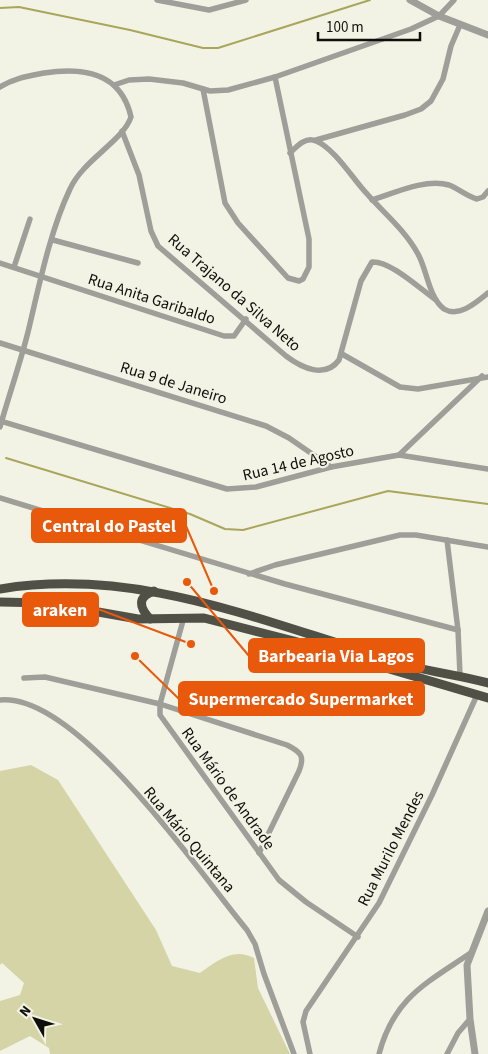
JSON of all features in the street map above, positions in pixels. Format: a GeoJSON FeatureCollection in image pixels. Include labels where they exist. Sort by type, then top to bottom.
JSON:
{"type":"FeatureCollection","features":[{"type":"Feature","properties":{"kind":"highway"},"geometry":{"type":"LineString","coordinates":[[0,589],[47,583],[94,583],[154,591],[255,617],[414,667],[460,675],[488,683]]}},
{"type":"Feature","properties":{"kind":"highway"},"geometry":{"type":"LineString","coordinates":[[150,618],[142,609],[141,600],[145,595],[154,591]]}},
{"type":"Feature","properties":{"kind":"highway"},"geometry":{"type":"LineString","coordinates":[[0,602],[46,603],[124,617],[184,617],[233,624],[488,698]]}},
{"type":"Feature","properties":{"kind":"street"},"geometry":{"type":"LineString","coordinates":[[157,0],[209,10],[246,0]]}},
{"type":"Feature","properties":{"kind":"street"},"geometry":{"type":"LineString","coordinates":[[410,0],[439,16],[488,35]]}},
{"type":"Feature","properties":{"kind":"street"},"geometry":{"type":"LineString","coordinates":[[114,85],[129,80],[149,79],[183,83],[203,89],[228,90],[275,76],[411,29],[439,16],[454,0]]}},
{"type":"Feature","properties":{"kind":"street"},"geometry":{"type":"LineString","coordinates":[[290,153],[306,140],[316,140],[405,114],[421,109],[431,102],[443,79],[451,46],[460,24]]}},
{"type":"Feature","properties":{"kind":"street"},"geometry":{"type":"LineString","coordinates":[[0,86],[21,77],[80,70],[96,74],[114,85],[126,102],[130,117],[122,132],[78,174],[70,189],[42,276],[23,350],[1,423]]}},
{"type":"Feature","properties":{"kind":"street"},"geometry":{"type":"LineString","coordinates":[[203,89],[225,203],[238,223],[288,278],[299,282],[303,279],[309,267],[310,239],[275,76]]}},
{"type":"Feature","properties":{"kind":"street","name":"Rua Trajano da Silva Neto"},"geometry":{"type":"LineString","coordinates":[[122,132],[137,168],[151,230],[158,246],[246,319],[286,356],[300,365],[321,371],[327,370],[335,365],[342,354]]}},
{"type":"Feature","properties":{"kind":"street"},"geometry":{"type":"LineString","coordinates":[[316,140],[336,158],[372,200],[397,224],[412,245],[424,267],[436,300]]}},
{"type":"Feature","properties":{"kind":"street"},"geometry":{"type":"LineString","coordinates":[[372,200],[432,185],[448,185],[477,199],[483,197],[488,191]]}},
{"type":"Feature","properties":{"kind":"street"},"geometry":{"type":"LineString","coordinates":[[14,267],[30,219]]}},
{"type":"Feature","properties":{"kind":"street"},"geometry":{"type":"LineString","coordinates":[[53,240],[138,263]]}},
{"type":"Feature","properties":{"kind":"street"},"geometry":{"type":"LineString","coordinates":[[485,376],[418,389],[400,387],[342,354],[361,281],[372,262],[380,262],[393,269],[436,300],[444,309],[455,312],[472,304],[488,293]]}},
{"type":"Feature","properties":{"kind":"street"},"geometry":{"type":"LineString","coordinates":[[0,263],[42,276]]}},
{"type":"Feature","properties":{"kind":"street","name":"Rua Anita Garibaldo"},"geometry":{"type":"LineString","coordinates":[[42,276],[224,336],[234,336],[246,319]]}},
{"type":"Feature","properties":{"kind":"street","name":"Rua 9 de Janeiro"},"geometry":{"type":"LineString","coordinates":[[0,343],[266,426],[289,438],[331,467]]}},
{"type":"Feature","properties":{"kind":"street"},"geometry":{"type":"LineString","coordinates":[[399,455],[485,376]]}},
{"type":"Feature","properties":{"kind":"street","name":"Rua 14 de Agosto"},"geometry":{"type":"LineString","coordinates":[[1,423],[227,489],[256,487],[331,467],[399,455],[488,469]]}},
{"type":"Feature","properties":{"kind":"street"},"geometry":{"type":"LineString","coordinates":[[0,498],[249,574],[458,630]]}},
{"type":"Feature","properties":{"kind":"street"},"geometry":{"type":"LineString","coordinates":[[249,574],[275,565],[400,535],[416,535],[488,547]]}},
{"type":"Feature","properties":{"kind":"street"},"geometry":{"type":"LineString","coordinates":[[447,540],[458,630],[460,675]]}},
{"type":"Feature","properties":{"kind":"street"},"geometry":{"type":"LineString","coordinates":[[160,704],[184,617]]}},
{"type":"Feature","properties":{"kind":"street"},"geometry":{"type":"LineString","coordinates":[[24,678],[45,677],[160,704],[287,745],[301,753],[303,757],[299,771],[259,853]]}},
{"type":"Feature","properties":{"kind":"street","name":"Rua Murilo Mendes"},"geometry":{"type":"LineString","coordinates":[[310,1054],[303,1022],[310,1003],[358,937],[379,903],[478,695]]}},
{"type":"Feature","properties":{"kind":"street","name":"Rua Mário Quintana"},"geometry":{"type":"LineString","coordinates":[[0,700],[25,703],[48,713],[78,734],[105,759],[160,822],[248,930],[255,944],[264,974],[294,1054]]}},
{"type":"Feature","properties":{"kind":"street","name":"Rua Mário de Andrade"},"geometry":{"type":"LineString","coordinates":[[160,704],[160,715],[259,853],[287,888],[358,937]]}},
{"type":"Feature","properties":{"kind":"street"},"geometry":{"type":"LineString","coordinates":[[475,1054],[470,1019],[467,965],[488,912]]}},
{"type":"Feature","properties":{"kind":"street"},"geometry":{"type":"LineString","coordinates":[[379,1054],[396,1013],[408,998],[472,952]]}},
{"type":"Feature","properties":{"kind":"street"},"geometry":{"type":"LineString","coordinates":[[447,1054],[458,1033],[470,1019]]}},
{"type":"Feature","properties":{"kind":"green space"},"geometry":{"type":"Polygon","coordinates":[[[31,765],[58,780],[156,930],[172,966],[200,973],[219,960],[232,955],[239,954],[254,958],[258,988],[290,1054],[50,1054],[49,1048],[30,1036],[0,1051],[0,1001],[20,995],[24,983],[2,963],[0,965],[0,771],[31,765]]]}},
{"type":"Feature","properties":{"kind":"waterway"},"geometry":{"type":"LineString","coordinates":[[0,8],[19,7],[130,30],[203,48],[218,48],[370,0]]}},
{"type":"Feature","properties":{"kind":"waterway"},"geometry":{"type":"LineString","coordinates":[[6,458],[190,514],[225,529],[243,530],[388,491],[488,504]]}},
{"type":"Feature","properties":{"kind":"place","name":"Barbearia Via Lagos"},"geometry":{"type":"Point","coordinates":[187,582]}},
{"type":"Feature","properties":{"kind":"place","name":"Central do Pastel"},"geometry":{"type":"Point","coordinates":[214,591]}},
{"type":"Feature","properties":{"kind":"place","name":"araken"},"geometry":{"type":"Point","coordinates":[191,644]}},
{"type":"Feature","properties":{"kind":"place","name":"Supermercado Supermarket"},"geometry":{"type":"Point","coordinates":[135,656]}}]}
